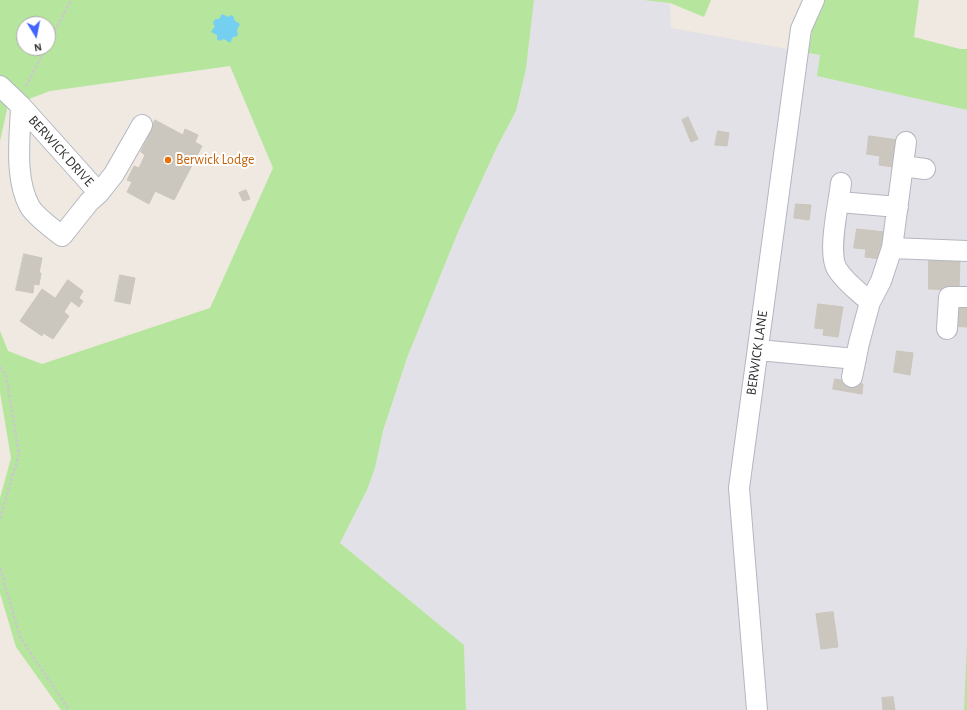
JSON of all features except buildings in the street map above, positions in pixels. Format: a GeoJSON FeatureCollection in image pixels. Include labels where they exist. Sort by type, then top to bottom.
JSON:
{"type":"FeatureCollection","features":[{"type":"Feature","properties":{"kind":"street","name":"BERWICK LANE"},"geometry":{"type":"LineString","coordinates":[[757,710],[739,488],[801,29],[814,0]]}},
{"type":"Feature","properties":{"kind":"street","name":"BERWICK DRIVE"},"geometry":{"type":"LineString","coordinates":[[0,86],[21,106],[99,193],[89,202],[62,236],[53,230],[30,207],[20,180],[19,149],[21,106]]}},
{"type":"Feature","properties":{"kind":"street"},"geometry":{"type":"LineString","coordinates":[[99,193],[114,174],[142,125]]}},
{"type":"Feature","properties":{"kind":"street"},"geometry":{"type":"LineString","coordinates":[[758,350],[854,368],[870,302],[881,280],[892,248],[906,142]]}},
{"type":"Feature","properties":{"kind":"street"},"geometry":{"type":"LineString","coordinates":[[903,166],[925,169]]}},
{"type":"Feature","properties":{"kind":"street"},"geometry":{"type":"LineString","coordinates":[[870,302],[843,278],[836,267],[833,258],[840,192],[898,207]]}},
{"type":"Feature","properties":{"kind":"street"},"geometry":{"type":"LineString","coordinates":[[892,248],[967,251]]}},
{"type":"Feature","properties":{"kind":"street"},"geometry":{"type":"LineString","coordinates":[[947,329],[949,297],[967,298]]}},
{"type":"Feature","properties":{"kind":"path"},"geometry":{"type":"LineString","coordinates":[[56,29],[71,0]]}},
{"type":"Feature","properties":{"kind":"path"},"geometry":{"type":"LineString","coordinates":[[0,367],[6,375],[19,454],[0,518]]}},
{"type":"Feature","properties":{"kind":"path"},"geometry":{"type":"LineString","coordinates":[[0,568],[20,637],[69,710]]}},
{"type":"Feature","properties":{"kind":"shaded area"},"geometry":{"type":"Polygon","coordinates":[[[534,0],[643,0],[670,3],[671,28],[820,55],[817,76],[967,110],[967,667],[965,710],[466,710],[464,645],[340,543],[367,490],[375,468],[383,431],[407,358],[458,232],[497,147],[516,111],[526,69],[534,0]]]}},
{"type":"Feature","properties":{"kind":"green space"},"geometry":{"type":"Polygon","coordinates":[[[0,0],[534,0],[526,69],[516,111],[497,147],[458,232],[407,358],[383,431],[375,468],[367,490],[340,543],[464,645],[466,710],[61,710],[16,647],[0,593],[0,498],[11,458],[0,392],[0,331],[8,351],[42,364],[210,308],[273,168],[230,66],[50,91],[26,100],[0,77],[0,0]]]}},
{"type":"Feature","properties":{"kind":"green space"},"geometry":{"type":"Polygon","coordinates":[[[643,0],[711,0],[704,17],[670,3],[643,0]]]}},
{"type":"Feature","properties":{"kind":"green space"},"geometry":{"type":"Polygon","coordinates":[[[821,0],[919,0],[914,37],[960,49],[967,49],[967,110],[817,76],[820,55],[808,53],[815,15],[821,0]]]}},
{"type":"Feature","properties":{"kind":"green space"},"geometry":{"type":"Polygon","coordinates":[[[0,97],[8,105],[0,141],[0,97]]]}},
{"type":"Feature","properties":{"kind":"green space"},"geometry":{"type":"Polygon","coordinates":[[[967,643],[967,710],[964,710],[967,643]]]}},
{"type":"Feature","properties":{"kind":"water"},"geometry":{"type":"Polygon","coordinates":[[[222,14],[228,17],[231,15],[233,16],[235,21],[240,24],[237,30],[238,35],[233,37],[230,43],[224,39],[219,41],[217,39],[217,35],[211,32],[215,26],[213,24],[214,22],[216,19],[219,19],[222,14]]]}},
{"type":"Feature","properties":{"kind":"place","name":"Berwick Lodge"},"geometry":{"type":"Point","coordinates":[168,160]}}]}
